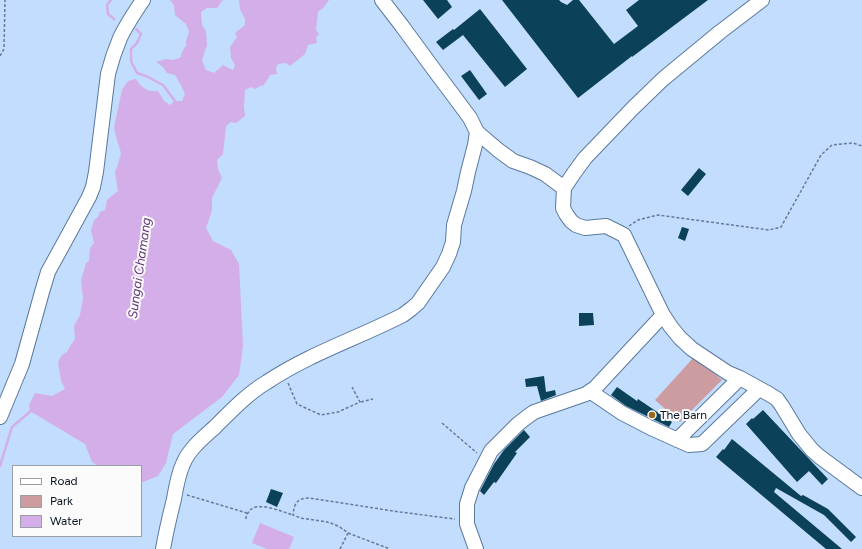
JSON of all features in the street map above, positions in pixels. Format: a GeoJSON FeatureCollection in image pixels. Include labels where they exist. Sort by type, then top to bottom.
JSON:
{"type":"FeatureCollection","features":[{"type":"Feature","properties":{"kind":"street"},"geometry":{"type":"LineString","coordinates":[[0,417],[22,364],[48,272],[93,187],[108,74],[120,37],[129,20],[143,0]]}},
{"type":"Feature","properties":{"kind":"street"},"geometry":{"type":"LineString","coordinates":[[382,0],[456,98],[470,118],[477,132],[513,161],[545,174],[564,188]]}},
{"type":"Feature","properties":{"kind":"street"},"geometry":{"type":"LineString","coordinates":[[762,0],[662,79],[585,158],[564,188],[563,208],[571,221],[576,225],[585,228],[606,226],[624,235],[663,315],[680,338],[692,349],[728,373],[740,378],[777,399],[799,434],[812,450],[820,458],[857,484],[862,499]]}},
{"type":"Feature","properties":{"kind":"street"},"geometry":{"type":"LineString","coordinates":[[163,549],[175,492],[183,464],[191,450],[238,405],[267,382],[330,349],[403,315],[418,303],[443,267],[451,248],[454,225],[464,191],[477,132]]}},
{"type":"Feature","properties":{"kind":"street"},"geometry":{"type":"LineString","coordinates":[[476,549],[470,535],[467,520],[467,504],[491,451],[534,412],[591,392],[663,315]]}},
{"type":"Feature","properties":{"kind":"street"},"geometry":{"type":"LineString","coordinates":[[677,440],[740,378]]}},
{"type":"Feature","properties":{"kind":"street"},"geometry":{"type":"LineString","coordinates":[[591,392],[622,412],[651,428],[689,445],[702,444],[759,389]]}},
{"type":"Feature","properties":{"kind":"path"},"geometry":{"type":"LineString","coordinates":[[0,56],[4,49],[4,0]]}},
{"type":"Feature","properties":{"kind":"path"},"geometry":{"type":"LineString","coordinates":[[620,233],[638,220],[658,215],[769,230],[781,227],[820,155],[832,145],[853,143],[862,146]]}},
{"type":"Feature","properties":{"kind":"path"},"geometry":{"type":"LineString","coordinates":[[283,373],[297,404],[321,415],[338,412],[360,402],[373,399]]}},
{"type":"Feature","properties":{"kind":"path"},"geometry":{"type":"LineString","coordinates":[[352,387],[360,402]]}},
{"type":"Feature","properties":{"kind":"path"},"geometry":{"type":"LineString","coordinates":[[442,423],[486,461]]}},
{"type":"Feature","properties":{"kind":"path"},"geometry":{"type":"LineString","coordinates":[[175,492],[248,513]]}},
{"type":"Feature","properties":{"kind":"path"},"geometry":{"type":"LineString","coordinates":[[293,515],[296,503],[304,498],[309,498],[392,511],[467,520]]}},
{"type":"Feature","properties":{"kind":"path"},"geometry":{"type":"LineString","coordinates":[[246,519],[248,513],[253,508],[262,506],[307,519],[322,520],[332,523],[348,533],[390,549]]}},
{"type":"Feature","properties":{"kind":"path"},"geometry":{"type":"LineString","coordinates":[[340,549],[348,533]]}},
{"type":"Feature","properties":{"kind":"green space"},"geometry":{"type":"Polygon","coordinates":[[[694,357],[722,380],[680,422],[655,400],[694,357]]]}},
{"type":"Feature","properties":{"kind":"water"},"geometry":{"type":"Polygon","coordinates":[[[170,0],[224,0],[217,8],[207,8],[201,12],[202,25],[206,31],[207,45],[202,60],[206,70],[214,73],[223,65],[233,70],[235,65],[231,58],[230,47],[237,37],[235,33],[245,25],[245,19],[240,9],[239,0],[329,0],[318,12],[316,30],[319,34],[316,37],[317,43],[308,45],[305,54],[290,66],[286,63],[278,64],[276,68],[277,74],[270,75],[264,85],[255,89],[251,87],[245,90],[245,116],[236,123],[231,122],[226,126],[223,154],[217,160],[218,169],[222,178],[212,198],[212,211],[206,228],[213,241],[231,250],[239,264],[243,346],[239,375],[222,397],[173,434],[166,463],[158,476],[142,482],[142,465],[96,465],[92,462],[85,444],[30,411],[29,405],[35,393],[52,396],[65,389],[61,381],[58,362],[62,355],[67,352],[75,339],[74,326],[80,315],[83,299],[81,280],[86,263],[89,261],[90,248],[94,243],[91,230],[94,220],[98,217],[100,212],[105,210],[107,200],[118,191],[115,172],[121,153],[114,128],[122,90],[128,81],[136,79],[145,89],[158,91],[164,101],[170,105],[175,101],[182,101],[185,94],[175,75],[167,73],[163,67],[156,62],[166,59],[172,60],[180,58],[186,46],[189,32],[186,24],[175,15],[174,5],[170,0]]]}},
{"type":"Feature","properties":{"kind":"water"},"geometry":{"type":"Polygon","coordinates":[[[260,523],[294,537],[289,549],[267,549],[252,543],[260,523]]]}},
{"type":"Feature","properties":{"kind":"building"},"geometry":{"type":"Polygon","coordinates":[[[423,0],[447,0],[452,7],[438,19],[423,0]]]}},
{"type":"Feature","properties":{"kind":"building"},"geometry":{"type":"Polygon","coordinates":[[[502,0],[559,0],[567,5],[573,0],[579,0],[614,44],[638,26],[626,10],[639,0],[708,0],[578,98],[502,0]]]}},
{"type":"Feature","properties":{"kind":"building"},"geometry":{"type":"Polygon","coordinates":[[[480,9],[527,69],[505,87],[463,35],[443,50],[436,42],[453,29],[454,30],[480,9]]]}},
{"type":"Feature","properties":{"kind":"building"},"geometry":{"type":"Polygon","coordinates":[[[470,70],[487,94],[479,100],[461,76],[470,70]]]}},
{"type":"Feature","properties":{"kind":"building"},"geometry":{"type":"Polygon","coordinates":[[[699,168],[706,174],[688,196],[681,190],[699,168]]]}},
{"type":"Feature","properties":{"kind":"building"},"geometry":{"type":"Polygon","coordinates":[[[682,227],[689,229],[685,241],[678,238],[682,227]]]}},
{"type":"Feature","properties":{"kind":"building"},"geometry":{"type":"Polygon","coordinates":[[[579,313],[593,313],[594,325],[579,326],[579,313]]]}},
{"type":"Feature","properties":{"kind":"building"},"geometry":{"type":"Polygon","coordinates":[[[544,376],[546,392],[555,390],[556,395],[541,401],[537,386],[526,387],[525,379],[544,376]]]}},
{"type":"Feature","properties":{"kind":"building"},"geometry":{"type":"Polygon","coordinates":[[[617,387],[672,422],[669,427],[626,406],[611,395],[617,387]]]}},
{"type":"Feature","properties":{"kind":"building"},"geometry":{"type":"Polygon","coordinates":[[[763,410],[828,479],[822,485],[809,471],[797,482],[746,424],[763,410]]]}},
{"type":"Feature","properties":{"kind":"building"},"geometry":{"type":"Polygon","coordinates":[[[524,430],[530,437],[515,452],[517,453],[496,483],[494,482],[484,495],[480,491],[494,464],[504,450],[524,430]]]}},
{"type":"Feature","properties":{"kind":"building"},"geometry":{"type":"Polygon","coordinates":[[[732,439],[801,496],[803,495],[828,509],[856,537],[851,542],[824,515],[776,488],[774,492],[842,549],[826,549],[716,457],[723,449],[724,450],[732,439]]]}},
{"type":"Feature","properties":{"kind":"building"},"geometry":{"type":"Polygon","coordinates":[[[271,489],[283,493],[277,507],[266,502],[271,489]]]}},
{"type":"Feature","properties":{"kind":"waterway","name":"Sungai Chamang"},"geometry":{"type":"LineString","coordinates":[[111,0],[107,5],[108,14],[114,19]]}},
{"type":"Feature","properties":{"kind":"waterway","name":"Sungai Chamang"},"geometry":{"type":"LineString","coordinates":[[136,29],[141,34],[137,43],[131,49],[131,61],[137,73],[163,85],[175,101],[174,103]]}},
{"type":"Feature","properties":{"kind":"waterway","name":"Sungai Chamang"},"geometry":{"type":"LineString","coordinates":[[0,466],[12,427],[32,410]]}},
{"type":"Feature","properties":{"kind":"place","name":"The Barn"},"geometry":{"type":"Point","coordinates":[652,415]}}]}
